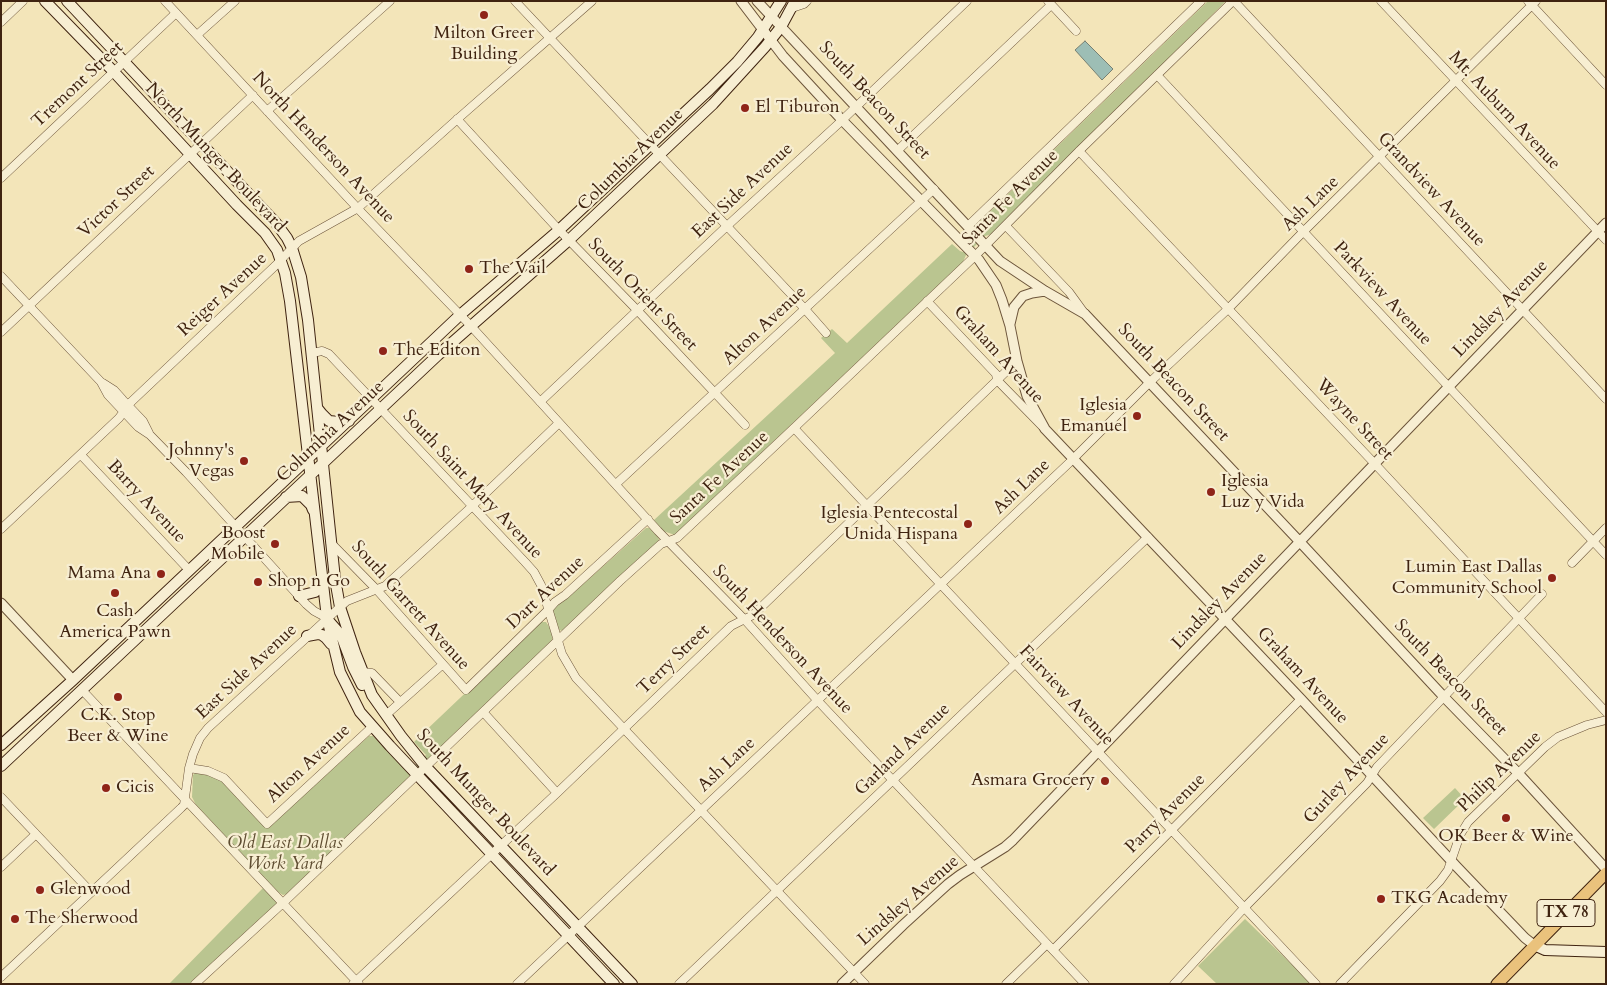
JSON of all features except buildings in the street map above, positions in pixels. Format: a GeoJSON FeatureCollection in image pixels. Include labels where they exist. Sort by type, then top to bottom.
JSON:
{"type":"FeatureCollection","features":[{"type":"Feature","properties":{"kind":"main road","name":"North Munger Boulevard"},"geometry":{"type":"LineString","coordinates":[[45,1],[265,233],[277,250],[289,294],[308,458]]}},
{"type":"Feature","properties":{"kind":"main road","name":"North Munger Boulevard"},"geometry":{"type":"LineString","coordinates":[[67,1],[276,223],[287,238],[301,277],[312,353],[321,446]]}},
{"type":"Feature","properties":{"kind":"main road","name":"Columbia Avenue"},"geometry":{"type":"LineString","coordinates":[[1,745],[142,616],[460,316],[560,230],[737,62],[763,30],[780,1]]}},
{"type":"Feature","properties":{"kind":"main road","name":"Columbia Avenue"},"geometry":{"type":"LineString","coordinates":[[1,766],[470,325],[569,240],[725,92],[781,27],[794,5]]}},
{"type":"Feature","properties":{"kind":"main road"},"geometry":{"type":"LineString","coordinates":[[317,406],[329,421],[349,421]]}},
{"type":"Feature","properties":{"kind":"main road","name":"South Munger Boulevard"},"geometry":{"type":"LineString","coordinates":[[321,446],[335,579],[340,607],[372,695],[426,767],[632,984]]}},
{"type":"Feature","properties":{"kind":"main road","name":"South Munger Boulevard"},"geometry":{"type":"LineString","coordinates":[[308,458],[316,514],[322,584],[332,645],[340,672],[360,712],[491,855],[614,984]]}},
{"type":"Feature","properties":{"kind":"main road"},"geometry":{"type":"LineString","coordinates":[[286,497],[302,496],[316,514]]}},
{"type":"Feature","properties":{"kind":"main road"},"geometry":{"type":"LineString","coordinates":[[320,559],[326,566],[331,593],[336,604],[340,607]]}},
{"type":"Feature","properties":{"kind":"main road"},"geometry":{"type":"LineString","coordinates":[[299,596],[315,592],[322,584]]}},
{"type":"Feature","properties":{"kind":"main road"},"geometry":{"type":"LineString","coordinates":[[142,616],[150,626]]}},
{"type":"Feature","properties":{"kind":"main road"},"geometry":{"type":"LineString","coordinates":[[327,618],[341,635],[363,688],[372,695]]}},
{"type":"Feature","properties":{"kind":"main road"},"geometry":{"type":"LineString","coordinates":[[306,636],[322,635],[332,645]]}},
{"type":"Feature","properties":{"kind":"main road"},"geometry":{"type":"LineString","coordinates":[[73,680],[82,690]]}},
{"type":"Feature","properties":{"kind":"main road","name":"TX 78"},"geometry":{"type":"LineString","coordinates":[[1497,984],[1606,873]]}},
{"type":"Feature","properties":{"kind":"main road"},"geometry":{"type":"LineString","coordinates":[[1534,945],[1545,950],[1606,952]]}},
{"type":"Feature","properties":{"kind":"street"},"geometry":{"type":"LineString","coordinates":[[1,22],[23,1]]}},
{"type":"Feature","properties":{"kind":"street","name":"North Henderson Avenue"},"geometry":{"type":"LineString","coordinates":[[165,1],[460,316]]}},
{"type":"Feature","properties":{"kind":"street"},"geometry":{"type":"LineString","coordinates":[[197,35],[235,1]]}},
{"type":"Feature","properties":{"kind":"street"},"geometry":{"type":"LineString","coordinates":[[267,111],[390,1]]}},
{"type":"Feature","properties":{"kind":"street"},"geometry":{"type":"LineString","coordinates":[[515,1],[804,308],[826,334]]}},
{"type":"Feature","properties":{"kind":"street","name":"Reiger Avenue"},"geometry":{"type":"LineString","coordinates":[[1,529],[292,248],[306,237],[358,208],[592,1]]}},
{"type":"Feature","properties":{"kind":"street","name":"South Beacon Street"},"geometry":{"type":"LineString","coordinates":[[741,1],[770,40],[842,120],[976,255]]}},
{"type":"Feature","properties":{"kind":"street","name":"South Beacon Street"},"geometry":{"type":"LineString","coordinates":[[757,1],[1000,261],[1045,291],[1085,314]]}},
{"type":"Feature","properties":{"kind":"street"},"geometry":{"type":"LineString","coordinates":[[794,5],[807,1]]}},
{"type":"Feature","properties":{"kind":"street","name":"East Side Avenue"},"geometry":{"type":"LineString","coordinates":[[540,402],[967,1]]}},
{"type":"Feature","properties":{"kind":"street","name":"Santa Fe Avenue"},"geometry":{"type":"LineString","coordinates":[[968,226],[1201,1]]}},
{"type":"Feature","properties":{"kind":"street","name":"Santa Fe Avenue"},"geometry":{"type":"LineString","coordinates":[[195,984],[283,903],[661,544],[677,538],[794,428],[986,246],[1079,151],[1234,1]]}},
{"type":"Feature","properties":{"kind":"street","name":"Grandview Avenue"},"geometry":{"type":"LineString","coordinates":[[1234,1],[1606,399]]}},
{"type":"Feature","properties":{"kind":"street","name":"Mt. Auburn Avenue"},"geometry":{"type":"LineString","coordinates":[[1381,1],[1606,240]]}},
{"type":"Feature","properties":{"kind":"street"},"geometry":{"type":"LineString","coordinates":[[898,150],[1050,3],[1076,31]]}},
{"type":"Feature","properties":{"kind":"street"},"geometry":{"type":"LineString","coordinates":[[1532,3],[1606,85]]}},
{"type":"Feature","properties":{"kind":"street","name":"Ash Lane"},"geometry":{"type":"LineString","coordinates":[[517,984],[1074,458],[1150,382],[1228,309],[1532,3]]}},
{"type":"Feature","properties":{"kind":"street","name":"Tremont Street"},"geometry":{"type":"LineString","coordinates":[[1,178],[176,13]]}},
{"type":"Feature","properties":{"kind":"street","name":"Parkview Avenue"},"geometry":{"type":"LineString","coordinates":[[1157,75],[1606,555]]}},
{"type":"Feature","properties":{"kind":"street","name":"Victor Street"},"geometry":{"type":"LineString","coordinates":[[1,332],[253,95]]}},
{"type":"Feature","properties":{"kind":"street","name":"South Orient Street"},"geometry":{"type":"LineString","coordinates":[[457,119],[744,425]]}},
{"type":"Feature","properties":{"kind":"street","name":"Wayne Street"},"geometry":{"type":"LineString","coordinates":[[1079,151],[1606,712]]}},
{"type":"Feature","properties":{"kind":"street","name":"Alton Avenue"},"geometry":{"type":"LineString","coordinates":[[616,484],[934,189]]}},
{"type":"Feature","properties":{"kind":"street","name":"Lindsley Avenue"},"geometry":{"type":"LineString","coordinates":[[842,984],[948,884],[1013,840],[1606,223]]}},
{"type":"Feature","properties":{"kind":"street","name":"South Beacon Street"},"geometry":{"type":"LineString","coordinates":[[1006,226],[1069,292],[1085,314],[1606,869]]}},
{"type":"Feature","properties":{"kind":"street","name":"Graham Avenue"},"geometry":{"type":"LineString","coordinates":[[976,255],[996,285],[1010,326],[1027,396],[1045,429]]}},
{"type":"Feature","properties":{"kind":"street"},"geometry":{"type":"LineString","coordinates":[[1,276],[101,382],[114,390],[126,409],[143,422],[150,434],[299,596],[314,611],[327,618]]}},
{"type":"Feature","properties":{"kind":"street"},"geometry":{"type":"LineString","coordinates":[[1010,326],[1014,307],[1023,296],[1045,291]]}},
{"type":"Feature","properties":{"kind":"street","name":"Graham Avenue"},"geometry":{"type":"LineString","coordinates":[[927,301],[996,374],[997,380],[1074,458],[1451,860],[1525,938],[1534,945]]}},
{"type":"Feature","properties":{"kind":"street","name":"South Henderson Avenue"},"geometry":{"type":"LineString","coordinates":[[460,316],[668,541],[745,620],[818,701],[1085,984]]}},
{"type":"Feature","properties":{"kind":"street","name":"South Saint Mary Avenue"},"geometry":{"type":"LineString","coordinates":[[312,353],[322,352],[329,354],[534,572],[558,642],[576,678],[865,984]]}},
{"type":"Feature","properties":{"kind":"street","name":"Terry Street"},"geometry":{"type":"LineString","coordinates":[[356,983],[731,626],[754,615],[1017,361]]}},
{"type":"Feature","properties":{"kind":"street","name":"East Side Avenue"},"geometry":{"type":"LineString","coordinates":[[1,978],[184,805],[189,768],[196,745],[208,728],[306,636],[340,607],[347,602],[385,586],[559,423]]}},
{"type":"Feature","properties":{"kind":"street","name":"Fairview Avenue"},"geometry":{"type":"LineString","coordinates":[[794,428],[1316,984]]}},
{"type":"Feature","properties":{"kind":"street","name":"Barry Avenue"},"geometry":{"type":"LineString","coordinates":[[80,454],[190,570]]}},
{"type":"Feature","properties":{"kind":"street","name":"Dart Avenue"},"geometry":{"type":"LineString","coordinates":[[466,690],[555,602],[648,519]]}},
{"type":"Feature","properties":{"kind":"street"},"geometry":{"type":"LineString","coordinates":[[1572,563],[1606,528]]}},
{"type":"Feature","properties":{"kind":"street","name":"Garland Avenue"},"geometry":{"type":"LineString","coordinates":[[679,984],[1148,536]]}},
{"type":"Feature","properties":{"kind":"street","name":"South Garrett Avenue"},"geometry":{"type":"LineString","coordinates":[[331,543],[377,590],[466,690]]}},
{"type":"Feature","properties":{"kind":"street","name":"Gurley Avenue"},"geometry":{"type":"LineString","coordinates":[[1174,984],[1244,908],[1366,783],[1377,767],[1542,594]]}},
{"type":"Feature","properties":{"kind":"street"},"geometry":{"type":"LineString","coordinates":[[1,603],[73,680]]}},
{"type":"Feature","properties":{"kind":"street"},"geometry":{"type":"LineString","coordinates":[[386,715],[442,664]]}},
{"type":"Feature","properties":{"kind":"street"},"geometry":{"type":"LineString","coordinates":[[363,672],[372,673],[400,702]]}},
{"type":"Feature","properties":{"kind":"street"},"geometry":{"type":"LineString","coordinates":[[82,690],[356,983]]}},
{"type":"Feature","properties":{"kind":"street","name":"Parry Avenue"},"geometry":{"type":"LineString","coordinates":[[1053,950],[1301,699]]}},
{"type":"Feature","properties":{"kind":"street"},"geometry":{"type":"LineString","coordinates":[[484,713],[557,793]]}},
{"type":"Feature","properties":{"kind":"street","name":"Philip Avenue"},"geometry":{"type":"LineString","coordinates":[[1340,984],[1448,870],[1460,834],[1468,822],[1545,747],[1558,737],[1587,725],[1606,720]]}},
{"type":"Feature","properties":{"kind":"street","name":"Alton Avenue"},"geometry":{"type":"LineString","coordinates":[[189,768],[208,771],[224,778],[267,824],[372,727]]}},
{"type":"Feature","properties":{"kind":"street"},"geometry":{"type":"LineString","coordinates":[[1,797],[91,892]]}},
{"type":"Feature","properties":{"kind":"street"},"geometry":{"type":"LineString","coordinates":[[1,867],[36,834]]}},
{"type":"Feature","properties":{"kind":"street"},"geometry":{"type":"LineString","coordinates":[[1006,984],[1047,944]]}},
{"type":"Feature","properties":{"kind":"green space","name":"Old East Dallas Work Yard"},"geometry":{"type":"Polygon","coordinates":[[[1208,1],[1226,1],[992,234],[985,236],[966,255],[963,262],[675,535],[663,531],[658,537],[658,542],[565,631],[558,630],[552,636],[553,641],[287,894],[283,895],[278,892],[276,905],[191,984],[169,984],[263,888],[268,893],[272,886],[196,805],[192,797],[193,775],[196,772],[206,773],[224,782],[268,828],[369,736],[373,736],[407,772],[426,755],[414,742],[420,736],[540,622],[546,622],[550,628],[555,622],[552,612],[553,607],[571,595],[646,528],[653,531],[658,525],[654,520],[835,353],[821,338],[832,329],[847,343],[952,244],[963,252],[982,234],[976,227],[978,223],[1208,1]]]}},
{"type":"Feature","properties":{"kind":"green space"},"geometry":{"type":"Polygon","coordinates":[[[1455,788],[1465,799],[1434,829],[1423,818],[1455,788]]]}},
{"type":"Feature","properties":{"kind":"green space"},"geometry":{"type":"Polygon","coordinates":[[[1245,919],[1312,984],[1217,984],[1198,966],[1245,919]]]}},
{"type":"Feature","properties":{"kind":"water"},"geometry":{"type":"Polygon","coordinates":[[[1085,41],[1113,69],[1102,80],[1075,50],[1085,41]]]}},
{"type":"Feature","properties":{"kind":"place","name":"Milton Greer Building"},"geometry":{"type":"Point","coordinates":[484,15]}},
{"type":"Feature","properties":{"kind":"place","name":"El Tiburon"},"geometry":{"type":"Point","coordinates":[745,108]}},
{"type":"Feature","properties":{"kind":"place","name":"The Vail"},"geometry":{"type":"Point","coordinates":[469,269]}},
{"type":"Feature","properties":{"kind":"place","name":"The Editon"},"geometry":{"type":"Point","coordinates":[383,351]}},
{"type":"Feature","properties":{"kind":"place","name":"Iglesia Emanuel"},"geometry":{"type":"Point","coordinates":[1137,416]}},
{"type":"Feature","properties":{"kind":"place","name":"Johnny's Vegas"},"geometry":{"type":"Point","coordinates":[244,461]}},
{"type":"Feature","properties":{"kind":"place","name":"Iglesia Luz y Vida"},"geometry":{"type":"Point","coordinates":[1211,492]}},
{"type":"Feature","properties":{"kind":"place","name":"Iglesia Pentecostal Unida Hispana"},"geometry":{"type":"Point","coordinates":[968,524]}},
{"type":"Feature","properties":{"kind":"place","name":"Boost Mobile"},"geometry":{"type":"Point","coordinates":[275,544]}},
{"type":"Feature","properties":{"kind":"place","name":"Mama Ana"},"geometry":{"type":"Point","coordinates":[161,574]}},
{"type":"Feature","properties":{"kind":"place","name":"Lumin East Dallas Community School"},"geometry":{"type":"Point","coordinates":[1552,578]}},
{"type":"Feature","properties":{"kind":"place","name":"Shop n Go"},"geometry":{"type":"Point","coordinates":[258,582]}},
{"type":"Feature","properties":{"kind":"place","name":"Cash America Pawn"},"geometry":{"type":"Point","coordinates":[115,593]}},
{"type":"Feature","properties":{"kind":"place","name":"C.K. Stop Beer & Wine"},"geometry":{"type":"Point","coordinates":[118,697]}},
{"type":"Feature","properties":{"kind":"place","name":"Asmara Grocery"},"geometry":{"type":"Point","coordinates":[1105,781]}},
{"type":"Feature","properties":{"kind":"place","name":"Cicis"},"geometry":{"type":"Point","coordinates":[106,788]}},
{"type":"Feature","properties":{"kind":"place","name":"OK Beer & Wine"},"geometry":{"type":"Point","coordinates":[1506,818]}},
{"type":"Feature","properties":{"kind":"place","name":"Glenwood"},"geometry":{"type":"Point","coordinates":[40,890]}},
{"type":"Feature","properties":{"kind":"place","name":"TKG Academy"},"geometry":{"type":"Point","coordinates":[1381,899]}},
{"type":"Feature","properties":{"kind":"place","name":"The Sherwood"},"geometry":{"type":"Point","coordinates":[15,919]}}]}
